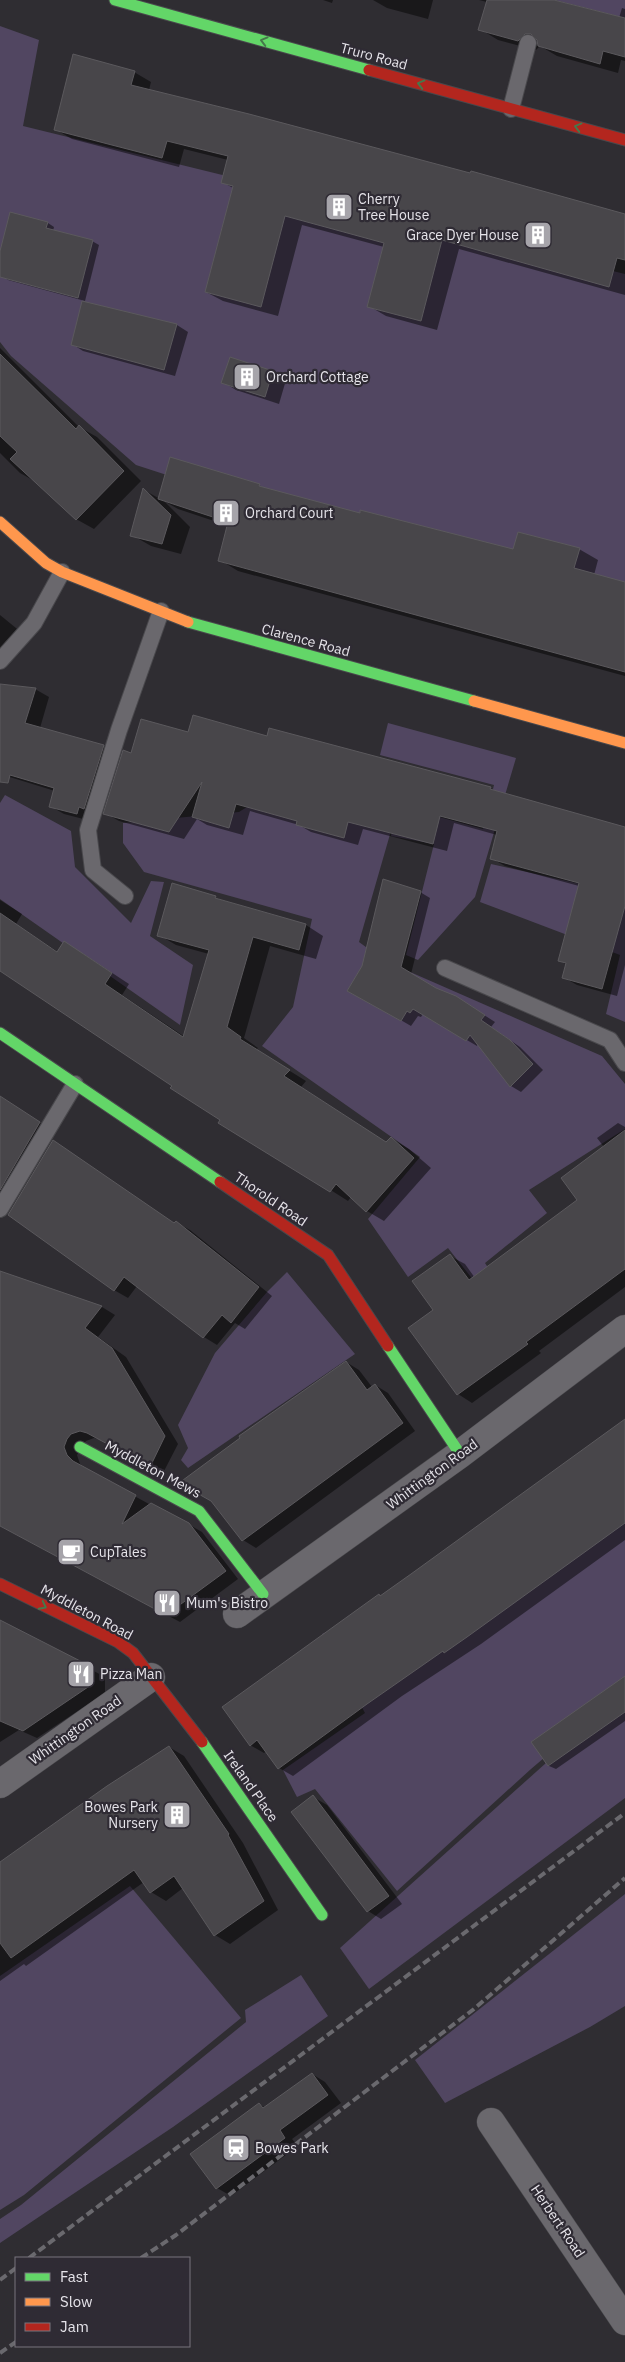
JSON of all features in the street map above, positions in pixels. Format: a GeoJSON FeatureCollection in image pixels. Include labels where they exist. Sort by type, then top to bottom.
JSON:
{"type":"FeatureCollection","features":[{"type":"Feature","properties":{"kind":"street","name":"Truro Road"},"geometry":{"type":"LineString","coordinates":[[115,0],[625,140]]}},
{"type":"Feature","properties":{"kind":"street","name":"Clarence Road"},"geometry":{"type":"LineString","coordinates":[[0,522],[46,563],[62,572],[201,626],[625,742]]}},
{"type":"Feature","properties":{"kind":"street","name":"Thorold Road"},"geometry":{"type":"LineString","coordinates":[[0,1033],[328,1255],[460,1454]]}},
{"type":"Feature","properties":{"kind":"street","name":"Whittington Road"},"geometry":{"type":"LineString","coordinates":[[236,1614],[460,1454],[625,1329]]}},
{"type":"Feature","properties":{"kind":"street","name":"Myddleton Mews"},"geometry":{"type":"LineString","coordinates":[[80,1447],[199,1511],[263,1594]]}},
{"type":"Feature","properties":{"kind":"street","name":"Myddleton Road"},"geometry":{"type":"LineString","coordinates":[[0,1584],[118,1642],[133,1653],[151,1677]]}},
{"type":"Feature","properties":{"kind":"street","name":"Whittington Road"},"geometry":{"type":"LineString","coordinates":[[0,1784],[151,1677]]}},
{"type":"Feature","properties":{"kind":"street","name":"Ireland Place"},"geometry":{"type":"LineString","coordinates":[[151,1677],[222,1769],[322,1914]]}},
{"type":"Feature","properties":{"kind":"street","name":"Herbert Road"},"geometry":{"type":"LineString","coordinates":[[490,2122],[625,2320]]}},
{"type":"Feature","properties":{"kind":"lane"},"geometry":{"type":"LineString","coordinates":[[511,109],[528,43]]}},
{"type":"Feature","properties":{"kind":"lane"},"geometry":{"type":"LineString","coordinates":[[0,662],[34,623],[62,572]]}},
{"type":"Feature","properties":{"kind":"lane"},"geometry":{"type":"LineString","coordinates":[[125,896],[93,870],[88,830],[119,730],[161,611]]}},
{"type":"Feature","properties":{"kind":"lane"},"geometry":{"type":"LineString","coordinates":[[445,968],[610,1040],[625,1063]]}},
{"type":"Feature","properties":{"kind":"lane"},"geometry":{"type":"LineString","coordinates":[[0,1209],[75,1084]]}},
{"type":"Feature","properties":{"kind":"shaded area"},"geometry":{"type":"Polygon","coordinates":[[[555,0],[625,0],[625,18],[555,0]]]}},
{"type":"Feature","properties":{"kind":"shaded area"},"geometry":{"type":"Polygon","coordinates":[[[0,26],[39,40],[23,126],[625,274],[625,608],[265,507],[136,465],[11,356],[0,342],[0,26]]]}},
{"type":"Feature","properties":{"kind":"shaded area"},"geometry":{"type":"Polygon","coordinates":[[[388,723],[516,758],[475,897],[418,960],[406,955],[434,844],[391,836],[399,806],[483,829],[494,785],[380,755],[388,723]]]}},
{"type":"Feature","properties":{"kind":"shaded area"},"geometry":{"type":"Polygon","coordinates":[[[288,781],[397,810],[359,942],[385,961],[602,1056],[625,1084],[625,1129],[529,1190],[547,1213],[485,1263],[503,1291],[489,1300],[448,1248],[408,1277],[368,1219],[420,1157],[262,1046],[293,1007],[312,919],[144,872],[123,843],[123,823],[239,812],[288,781]]]}},
{"type":"Feature","properties":{"kind":"shaded area"},"geometry":{"type":"Polygon","coordinates":[[[5,795],[71,831],[75,867],[131,923],[151,881],[164,882],[150,936],[193,965],[180,1025],[0,899],[0,803],[5,795]]]}},
{"type":"Feature","properties":{"kind":"shaded area"},"geometry":{"type":"Polygon","coordinates":[[[491,864],[625,894],[625,1022],[606,1014],[620,955],[480,902],[491,864]]]}},
{"type":"Feature","properties":{"kind":"shaded area"},"geometry":{"type":"Polygon","coordinates":[[[287,1272],[355,1354],[188,1468],[181,1460],[188,1448],[178,1425],[215,1353],[267,1292],[287,1272]]]}},
{"type":"Feature","properties":{"kind":"shaded area"},"geometry":{"type":"Polygon","coordinates":[[[625,1502],[625,1689],[531,1769],[397,1891],[315,1789],[297,1797],[283,1770],[365,1713],[322,1634],[625,1502]]]}},
{"type":"Feature","properties":{"kind":"shaded area"},"geometry":{"type":"Polygon","coordinates":[[[625,1692],[625,1798],[369,1989],[340,1948],[625,1692]]]}},
{"type":"Feature","properties":{"kind":"shaded area"},"geometry":{"type":"Polygon","coordinates":[[[130,1886],[241,2018],[24,2195],[0,2210],[0,1976],[130,1886]]]}},
{"type":"Feature","properties":{"kind":"shaded area"},"geometry":{"type":"Polygon","coordinates":[[[625,1894],[625,2006],[590,2027],[445,2103],[415,2060],[625,1894]]]}},
{"type":"Feature","properties":{"kind":"shaded area"},"geometry":{"type":"Polygon","coordinates":[[[301,1975],[328,2016],[173,2127],[0,2243],[0,2219],[21,2205],[246,2022],[245,2010],[301,1975]]]}},
{"type":"Feature","properties":{"kind":"building"},"geometry":{"type":"Polygon","coordinates":[[[487,0],[554,0],[625,18],[625,57],[603,51],[600,64],[538,46],[537,40],[531,34],[525,34],[518,41],[478,30],[487,0]]]}},
{"type":"Feature","properties":{"kind":"building"},"geometry":{"type":"Polygon","coordinates":[[[73,54],[135,71],[131,85],[249,114],[470,173],[471,171],[625,214],[625,260],[617,258],[609,287],[442,240],[421,321],[367,307],[384,243],[285,216],[261,307],[205,292],[233,186],[221,183],[228,156],[167,141],[162,158],[54,130],[73,54]]]}},
{"type":"Feature","properties":{"kind":"building"},"geometry":{"type":"Polygon","coordinates":[[[10,212],[48,222],[46,228],[93,240],[78,298],[0,277],[0,251],[10,212]]]}},
{"type":"Feature","properties":{"kind":"building"},"geometry":{"type":"Polygon","coordinates":[[[82,301],[177,324],[164,370],[71,345],[82,301]]]}},
{"type":"Feature","properties":{"kind":"building"},"geometry":{"type":"Polygon","coordinates":[[[0,354],[76,429],[79,425],[124,471],[76,520],[10,459],[17,452],[0,436],[0,354]]]}},
{"type":"Feature","properties":{"kind":"building","name":"Orchard Cottage"},"geometry":{"type":"Polygon","coordinates":[[[230,357],[273,371],[265,397],[221,383],[230,357]]]}},
{"type":"Feature","properties":{"kind":"building"},"geometry":{"type":"Polygon","coordinates":[[[170,457],[260,484],[259,486],[360,513],[360,510],[513,549],[518,532],[580,548],[574,568],[625,582],[625,672],[218,561],[228,522],[158,499],[170,457]]]}},
{"type":"Feature","properties":{"kind":"building"},"geometry":{"type":"Polygon","coordinates":[[[143,488],[171,515],[162,544],[130,536],[143,488]]]}},
{"type":"Feature","properties":{"kind":"building"},"geometry":{"type":"Polygon","coordinates":[[[0,684],[36,688],[25,723],[104,745],[84,809],[79,807],[77,814],[49,807],[54,788],[10,775],[8,783],[0,782],[0,684]]]}},
{"type":"Feature","properties":{"kind":"building"},"geometry":{"type":"Polygon","coordinates":[[[193,715],[267,736],[269,728],[491,787],[490,789],[625,827],[625,906],[602,989],[562,978],[566,963],[558,961],[579,883],[490,859],[497,831],[440,816],[433,844],[348,822],[344,838],[296,825],[297,821],[236,804],[229,828],[192,817],[202,782],[169,832],[103,814],[123,750],[131,753],[141,719],[188,732],[193,715]]]}},
{"type":"Feature","properties":{"kind":"building"},"geometry":{"type":"Polygon","coordinates":[[[383,879],[421,891],[401,967],[436,988],[456,996],[485,1015],[481,1020],[510,1040],[533,1064],[510,1087],[470,1035],[466,1041],[413,1009],[410,1013],[407,1011],[401,1021],[347,991],[362,966],[383,879]]]}},
{"type":"Feature","properties":{"kind":"building"},"geometry":{"type":"Polygon","coordinates":[[[172,883],[216,896],[215,898],[306,924],[299,950],[253,937],[227,1027],[241,1037],[240,1039],[290,1070],[284,1076],[386,1142],[391,1137],[414,1158],[366,1212],[336,1184],[330,1192],[218,1123],[220,1120],[170,1088],[172,1086],[0,971],[0,913],[57,952],[64,941],[112,973],[105,984],[183,1037],[209,950],[157,936],[172,883]]]}},
{"type":"Feature","properties":{"kind":"building"},"geometry":{"type":"Polygon","coordinates":[[[0,1096],[40,1122],[0,1190],[0,1096]]]}},
{"type":"Feature","properties":{"kind":"building"},"geometry":{"type":"Polygon","coordinates":[[[625,1130],[625,1269],[526,1342],[528,1344],[457,1395],[408,1328],[433,1310],[412,1281],[450,1254],[469,1280],[577,1200],[561,1178],[625,1130]]]}},
{"type":"Feature","properties":{"kind":"building"},"geometry":{"type":"Polygon","coordinates":[[[53,1140],[174,1223],[176,1221],[259,1287],[231,1323],[222,1315],[203,1338],[124,1277],[114,1291],[8,1215],[53,1140]]]}},
{"type":"Feature","properties":{"kind":"building"},"geometry":{"type":"Polygon","coordinates":[[[0,1271],[102,1306],[85,1328],[112,1348],[165,1436],[150,1467],[80,1431],[71,1434],[64,1447],[67,1455],[73,1461],[136,1495],[122,1524],[151,1503],[189,1523],[226,1571],[166,1615],[0,1526],[0,1271]]]}},
{"type":"Feature","properties":{"kind":"building"},"geometry":{"type":"Polygon","coordinates":[[[346,1361],[367,1390],[375,1384],[403,1423],[242,1541],[211,1501],[179,1483],[240,1438],[239,1436],[346,1361]]]}},
{"type":"Feature","properties":{"kind":"building"},"geometry":{"type":"Polygon","coordinates":[[[625,1419],[625,1523],[467,1637],[444,1653],[443,1651],[367,1704],[278,1769],[257,1740],[250,1746],[222,1707],[379,1594],[380,1596],[411,1574],[625,1419]]]}},
{"type":"Feature","properties":{"kind":"building"},"geometry":{"type":"Polygon","coordinates":[[[0,1620],[92,1667],[91,1685],[23,1731],[0,1721],[0,1620]]]}},
{"type":"Feature","properties":{"kind":"building"},"geometry":{"type":"Polygon","coordinates":[[[625,1676],[625,1712],[548,1766],[531,1742],[625,1676]]]}},
{"type":"Feature","properties":{"kind":"building"},"geometry":{"type":"Polygon","coordinates":[[[169,1746],[229,1834],[264,1901],[214,1936],[174,1876],[150,1893],[134,1870],[11,1958],[0,1943],[0,1862],[107,1786],[169,1746]]]}},
{"type":"Feature","properties":{"kind":"building"},"geometry":{"type":"Polygon","coordinates":[[[313,1795],[389,1896],[367,1912],[291,1812],[313,1795]]]}},
{"type":"Feature","properties":{"kind":"building"},"geometry":{"type":"Polygon","coordinates":[[[312,2073],[328,2095],[280,2130],[285,2138],[216,2189],[190,2154],[259,2103],[263,2108],[312,2073]]]}},
{"type":"Feature","properties":{"kind":"railway"},"geometry":{"type":"LineString","coordinates":[[30,2257],[625,1813]]}},
{"type":"Feature","properties":{"kind":"railway"},"geometry":{"type":"LineString","coordinates":[[143,2257],[176,2235],[474,2009],[625,1878]]}},
{"type":"Feature","properties":{"kind":"railway"},"geometry":{"type":"LineString","coordinates":[[0,2280],[15,2269]]}},
{"type":"Feature","properties":{"kind":"railway"},"geometry":{"type":"LineString","coordinates":[[0,2353],[15,2343]]}},
{"type":"Feature","properties":{"kind":"traffic: fast"},"geometry":{"type":"LineString","coordinates":[[115,0],[369,70]]}},
{"type":"Feature","properties":{"kind":"traffic: fast"},"geometry":{"type":"LineString","coordinates":[[188,622],[474,701]]}},
{"type":"Feature","properties":{"kind":"traffic: fast"},"geometry":{"type":"LineString","coordinates":[[0,1033],[220,1182]]}},
{"type":"Feature","properties":{"kind":"traffic: fast"},"geometry":{"type":"LineString","coordinates":[[388,1346],[460,1454]]}},
{"type":"Feature","properties":{"kind":"traffic: fast"},"geometry":{"type":"LineString","coordinates":[[80,1447],[199,1511],[263,1594]]}},
{"type":"Feature","properties":{"kind":"traffic: fast"},"geometry":{"type":"LineString","coordinates":[[202,1742],[322,1915]]}},
{"type":"Feature","properties":{"kind":"traffic: slow"},"geometry":{"type":"LineString","coordinates":[[0,522],[46,563],[62,572],[188,622]]}},
{"type":"Feature","properties":{"kind":"traffic: slow"},"geometry":{"type":"LineString","coordinates":[[474,701],[625,743]]}},
{"type":"Feature","properties":{"kind":"traffic: jam"},"geometry":{"type":"LineString","coordinates":[[369,70],[625,140]]}},
{"type":"Feature","properties":{"kind":"traffic: jam"},"geometry":{"type":"LineString","coordinates":[[220,1182],[328,1255],[388,1346]]}},
{"type":"Feature","properties":{"kind":"traffic: jam"},"geometry":{"type":"LineString","coordinates":[[0,1584],[118,1642],[133,1653],[202,1742]]}},
{"type":"Feature","properties":{"kind":"place","name":"Cherry Tree House"},"geometry":{"type":"Point","coordinates":[339,207]}},
{"type":"Feature","properties":{"kind":"place","name":"Grace Dyer House"},"geometry":{"type":"Point","coordinates":[538,235]}},
{"type":"Feature","properties":{"kind":"place","name":"Orchard Cottage"},"geometry":{"type":"Point","coordinates":[247,377]}},
{"type":"Feature","properties":{"kind":"place","name":"Orchard Court"},"geometry":{"type":"Point","coordinates":[226,513]}},
{"type":"Feature","properties":{"kind":"place","name":"CupTales"},"geometry":{"type":"Point","coordinates":[71,1552]}},
{"type":"Feature","properties":{"kind":"place","name":"Mum's Bistro"},"geometry":{"type":"Point","coordinates":[167,1603]}},
{"type":"Feature","properties":{"kind":"place","name":"Pizza Man"},"geometry":{"type":"Point","coordinates":[81,1674]}},
{"type":"Feature","properties":{"kind":"place","name":"Bowes Park Nursery"},"geometry":{"type":"Point","coordinates":[177,1815]}},
{"type":"Feature","properties":{"kind":"place","name":"Bowes Park"},"geometry":{"type":"Point","coordinates":[236,2148]}}]}
